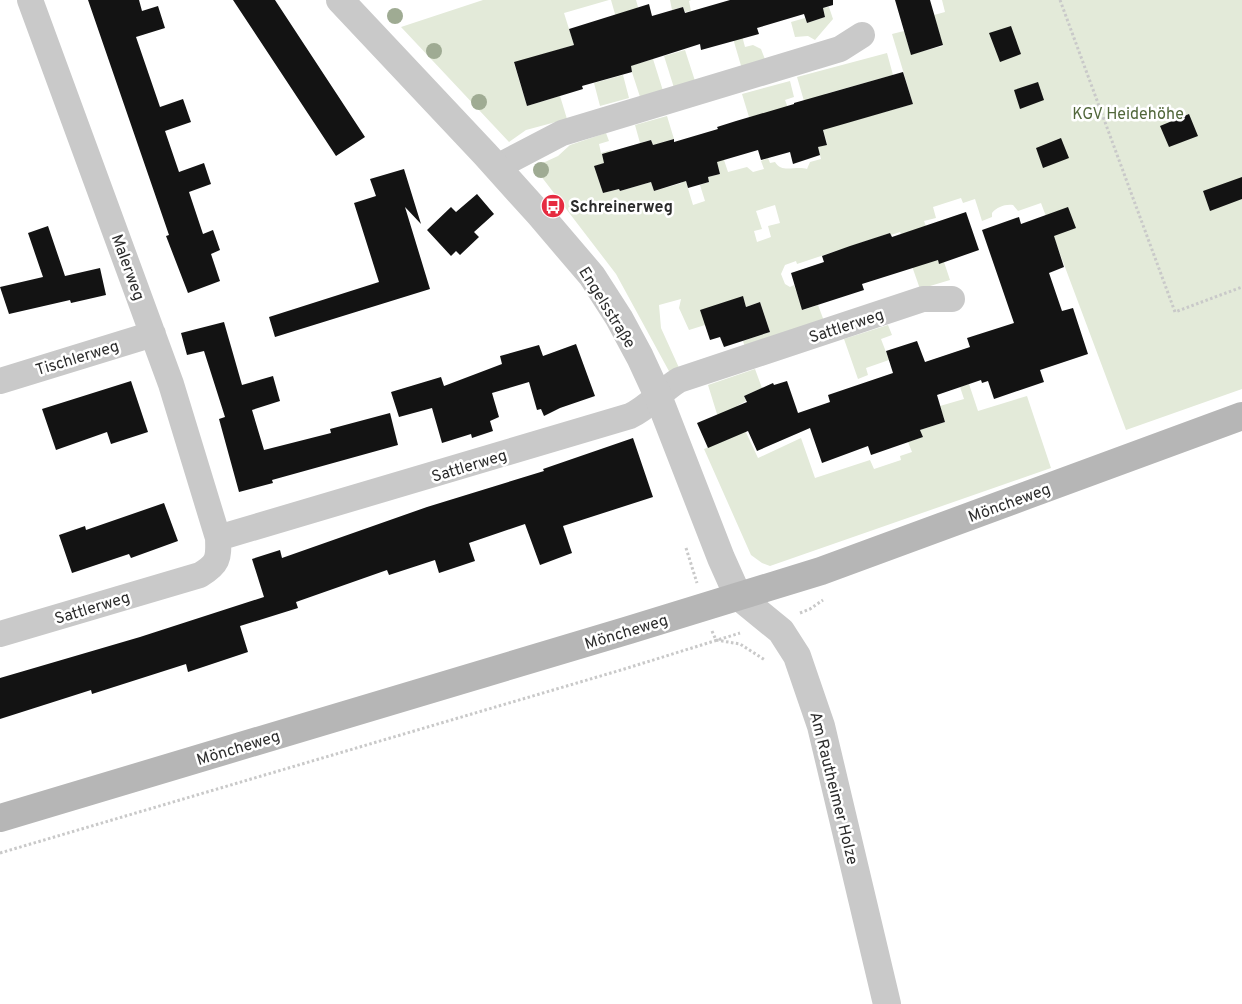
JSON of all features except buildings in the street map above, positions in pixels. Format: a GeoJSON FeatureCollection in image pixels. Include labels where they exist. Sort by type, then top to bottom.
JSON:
{"type":"FeatureCollection","features":[{"type":"Feature","properties":{"kind":"main road","name":"Möncheweg"},"geometry":{"type":"LineString","coordinates":[[1,815],[821,571],[1242,416]]}},
{"type":"Feature","properties":{"kind":"street","name":"Malerweg"},"geometry":{"type":"LineString","coordinates":[[30,0],[171,384],[218,538]]}},
{"type":"Feature","properties":{"kind":"street","name":"Engelsstraße"},"geometry":{"type":"LineString","coordinates":[[340,0],[497,167],[592,276],[640,356],[658,396],[721,558],[738,596]]}},
{"type":"Feature","properties":{"kind":"street"},"geometry":{"type":"LineString","coordinates":[[497,167],[562,133],[840,50],[862,36]]}},
{"type":"Feature","properties":{"kind":"street","name":"Sattlerweg"},"geometry":{"type":"LineString","coordinates":[[0,634],[200,575],[213,567],[219,554],[218,538],[630,416],[642,410],[679,380],[923,299],[952,299]]}},
{"type":"Feature","properties":{"kind":"street","name":"Tischlerweg"},"geometry":{"type":"LineString","coordinates":[[0,381],[153,334]]}},
{"type":"Feature","properties":{"kind":"street","name":"Am Rautheimer Holze"},"geometry":{"type":"LineString","coordinates":[[738,596],[781,631],[798,656],[821,726],[888,1004]]}},
{"type":"Feature","properties":{"kind":"path"},"geometry":{"type":"LineString","coordinates":[[1060,0],[1176,312],[1242,287]]}},
{"type":"Feature","properties":{"kind":"path"},"geometry":{"type":"LineString","coordinates":[[686,547],[703,607],[716,640]]}},
{"type":"Feature","properties":{"kind":"green space"},"geometry":{"type":"Polygon","coordinates":[[[483,0],[609,0],[564,13],[574,45],[514,63],[527,106],[560,96],[567,119],[526,130],[509,142],[401,27],[483,0]]]}},
{"type":"Feature","properties":{"kind":"green space"},"geometry":{"type":"Polygon","coordinates":[[[611,0],[636,0],[638,7],[621,35],[611,0]]]}},
{"type":"Feature","properties":{"kind":"green space"},"geometry":{"type":"Polygon","coordinates":[[[670,0],[691,0],[689,1],[691,11],[685,12],[683,7],[672,10],[670,0]]]}},
{"type":"Feature","properties":{"kind":"green space","name":"KGV Heidehöhe"},"geometry":{"type":"Polygon","coordinates":[[[942,0],[1242,0],[1242,389],[1126,430],[1041,203],[1018,211],[1013,205],[1004,206],[994,211],[992,217],[982,221],[975,199],[963,203],[961,198],[933,207],[936,218],[924,221],[939,263],[944,262],[950,280],[920,289],[900,232],[891,235],[890,233],[797,264],[796,261],[785,265],[781,274],[785,284],[790,287],[794,285],[803,310],[818,305],[824,321],[745,347],[743,341],[770,332],[760,302],[746,307],[743,297],[705,325],[689,330],[679,308],[681,299],[659,305],[661,328],[680,370],[670,373],[616,274],[534,167],[558,156],[570,145],[606,133],[609,141],[599,144],[601,153],[611,150],[614,157],[611,161],[595,166],[603,193],[619,189],[620,191],[651,182],[654,191],[682,183],[683,172],[693,205],[705,201],[700,185],[709,182],[708,177],[720,174],[716,159],[723,157],[728,172],[747,167],[753,172],[764,169],[761,161],[768,158],[770,163],[775,162],[781,168],[807,169],[810,162],[821,159],[818,147],[827,144],[823,129],[813,132],[797,77],[887,53],[893,75],[825,94],[834,126],[913,104],[892,34],[904,31],[911,54],[943,46],[934,15],[945,12],[942,0]],[[775,205],[756,211],[762,229],[754,231],[757,242],[771,237],[768,226],[780,223],[775,205]]]}},
{"type":"Feature","properties":{"kind":"green space"},"geometry":{"type":"Polygon","coordinates":[[[829,7],[833,19],[815,40],[808,36],[795,37],[791,22],[805,18],[807,23],[825,17],[823,8],[829,7]]]}},
{"type":"Feature","properties":{"kind":"green space"},"geometry":{"type":"Polygon","coordinates":[[[741,32],[745,47],[753,45],[761,49],[766,62],[742,69],[732,35],[741,32]]]}},
{"type":"Feature","properties":{"kind":"green space"},"geometry":{"type":"Polygon","coordinates":[[[685,50],[696,84],[675,91],[664,56],[685,50]]]}},
{"type":"Feature","properties":{"kind":"green space"},"geometry":{"type":"Polygon","coordinates":[[[653,59],[664,94],[641,100],[630,66],[653,59]]]}},
{"type":"Feature","properties":{"kind":"green space"},"geometry":{"type":"Polygon","coordinates":[[[623,75],[629,98],[600,106],[594,83],[623,75]]]}},
{"type":"Feature","properties":{"kind":"green space"},"geometry":{"type":"Polygon","coordinates":[[[790,81],[794,97],[785,100],[788,108],[749,117],[742,94],[790,81]]]}},
{"type":"Feature","properties":{"kind":"green space"},"geometry":{"type":"Polygon","coordinates":[[[667,116],[674,139],[653,145],[651,140],[640,143],[635,125],[667,116]]]}},
{"type":"Feature","properties":{"kind":"green space"},"geometry":{"type":"Polygon","coordinates":[[[888,325],[892,335],[881,339],[889,360],[866,368],[868,375],[858,379],[844,339],[888,325]]]}},
{"type":"Feature","properties":{"kind":"green space"},"geometry":{"type":"Polygon","coordinates":[[[755,369],[762,388],[744,396],[746,401],[737,406],[747,426],[744,428],[758,458],[801,438],[815,478],[870,460],[874,469],[901,460],[900,456],[912,452],[908,442],[923,437],[920,430],[945,422],[940,406],[964,399],[960,387],[969,384],[978,411],[1027,396],[1051,468],[770,566],[751,555],[704,449],[728,439],[717,414],[708,385],[755,369]]]}},
{"type":"Feature","properties":{"kind":"place","name":"Schreinerweg"},"geometry":{"type":"Point","coordinates":[553,206]}}]}
